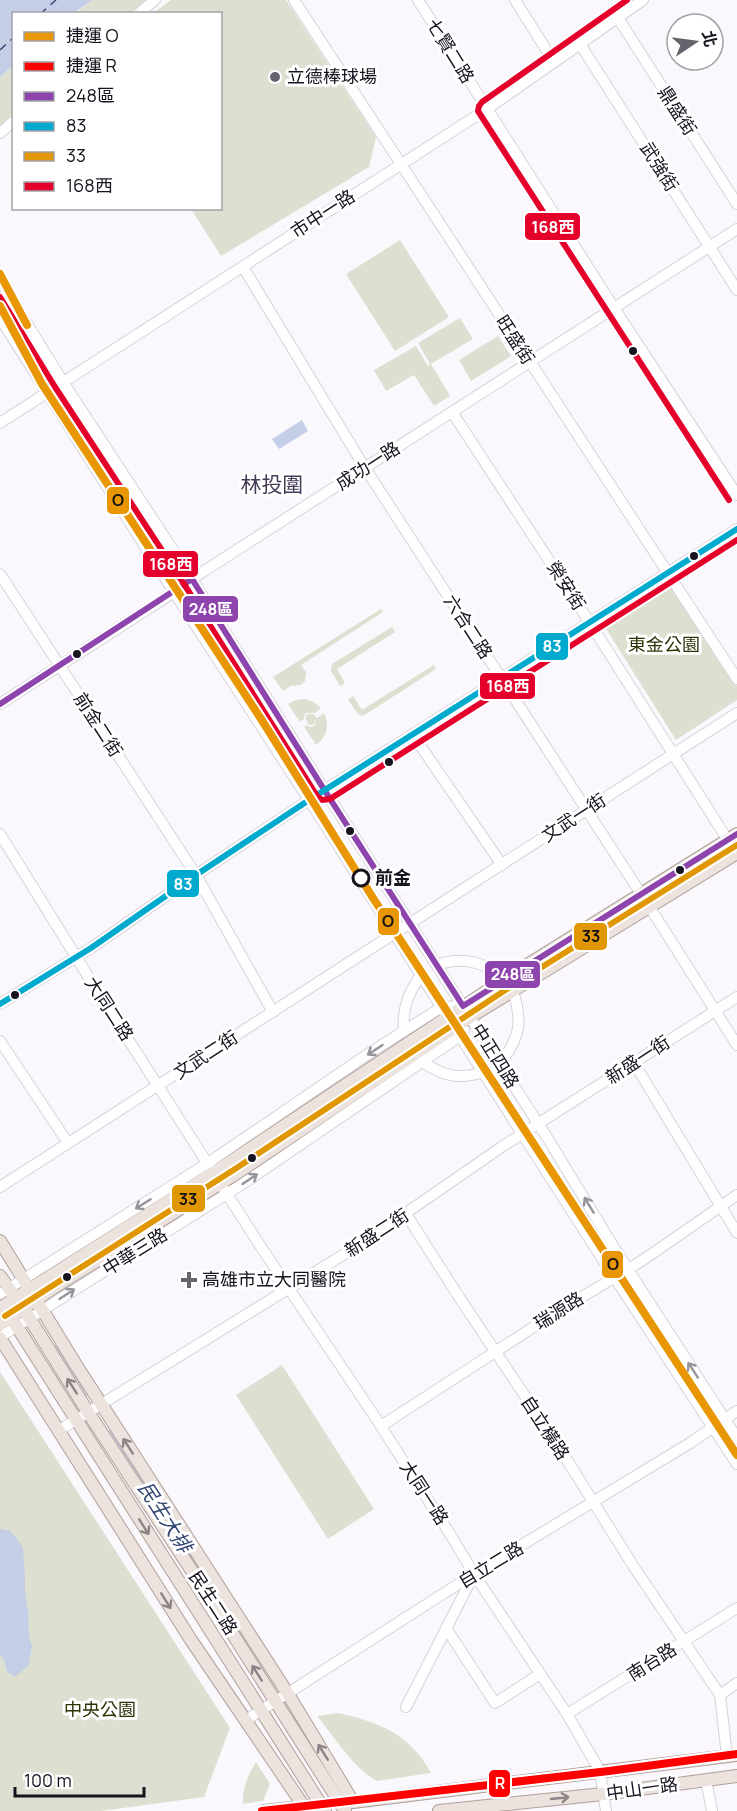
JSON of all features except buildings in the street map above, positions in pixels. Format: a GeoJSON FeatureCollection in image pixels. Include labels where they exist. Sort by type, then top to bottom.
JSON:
{"type":"FeatureCollection","features":[{"type":"Feature","properties":{"kind":"main road","name":"中華三路"},"geometry":{"type":"LineString","coordinates":[[467,1012],[505,979],[732,837]]}},
{"type":"Feature","properties":{"kind":"main road","name":"中華三路"},"geometry":{"type":"LineString","coordinates":[[10,1308],[218,1178],[451,1022],[513,990],[737,853]]}},
{"type":"Feature","properties":{"kind":"main road"},"geometry":{"type":"LineString","coordinates":[[0,1241],[101,1404],[288,1694],[350,1807]]}},
{"type":"Feature","properties":{"kind":"main road","name":"民生二路"},"geometry":{"type":"LineString","coordinates":[[0,1275],[10,1308],[76,1420],[323,1808]]}},
{"type":"Feature","properties":{"kind":"main road","name":"民生二路"},"geometry":{"type":"LineString","coordinates":[[10,1308],[88,1412],[275,1702],[350,1807]]}},
{"type":"Feature","properties":{"kind":"main road"},"geometry":{"type":"LineString","coordinates":[[0,1338],[191,1640],[306,1809]]}},
{"type":"Feature","properties":{"kind":"main road","name":"中山一路"},"geometry":{"type":"LineString","coordinates":[[264,1811],[350,1807],[600,1771],[732,1756]]}},
{"type":"Feature","properties":{"kind":"main road","name":"中山一路"},"geometry":{"type":"LineString","coordinates":[[439,1811],[603,1794],[737,1776]]}},
{"type":"Feature","properties":{"kind":"street"},"geometry":{"type":"LineString","coordinates":[[140,12],[155,0]]}},
{"type":"Feature","properties":{"kind":"street","name":"旺盛街"},"geometry":{"type":"LineString","coordinates":[[294,0],[737,679]]}},
{"type":"Feature","properties":{"kind":"street","name":"七賢二路"},"geometry":{"type":"LineString","coordinates":[[418,0],[614,308],[737,495]]}},
{"type":"Feature","properties":{"kind":"street"},"geometry":{"type":"LineString","coordinates":[[515,0],[554,62]]}},
{"type":"Feature","properties":{"kind":"street","name":"市中一路"},"geometry":{"type":"LineString","coordinates":[[0,423],[487,109],[643,0]]}},
{"type":"Feature","properties":{"kind":"street","name":"鼎盛街"},"geometry":{"type":"LineString","coordinates":[[618,18],[737,204]]}},
{"type":"Feature","properties":{"kind":"street","name":"武強街"},"geometry":{"type":"LineString","coordinates":[[580,44],[737,290]]}},
{"type":"Feature","properties":{"kind":"street"},"geometry":{"type":"LineString","coordinates":[[0,133],[12,123]]}},
{"type":"Feature","properties":{"kind":"street","name":"成功一路"},"geometry":{"type":"LineString","coordinates":[[0,704],[737,229]]}},
{"type":"Feature","properties":{"kind":"street","name":"六合二路"},"geometry":{"type":"LineString","coordinates":[[243,267],[365,468],[737,1045]]}},
{"type":"Feature","properties":{"kind":"street","name":"中正四路"},"geometry":{"type":"LineString","coordinates":[[0,280],[737,1438]]}},
{"type":"Feature","properties":{"kind":"street","name":"中正四路"},"geometry":{"type":"LineString","coordinates":[[0,318],[614,1277],[737,1464]]}},
{"type":"Feature","properties":{"kind":"street","name":"榮安街"},"geometry":{"type":"LineString","coordinates":[[452,412],[673,754],[732,837],[737,853]]}},
{"type":"Feature","properties":{"kind":"street"},"geometry":{"type":"LineString","coordinates":[[0,1004],[127,924],[309,800],[737,529]]}},
{"type":"Feature","properties":{"kind":"street","name":"前金二街"},"geometry":{"type":"LineString","coordinates":[[0,574],[196,875],[273,1012]]}},
{"type":"Feature","properties":{"kind":"street","name":"文武一街"},"geometry":{"type":"LineString","coordinates":[[411,923],[737,713]]}},
{"type":"Feature","properties":{"kind":"street"},"geometry":{"type":"LineString","coordinates":[[413,735],[502,865]]}},
{"type":"Feature","properties":{"kind":"street","name":"大同二路"},"geometry":{"type":"LineString","coordinates":[[0,834],[218,1178]]}},
{"type":"Feature","properties":{"kind":"street","name":"文武二街"},"geometry":{"type":"LineString","coordinates":[[0,1187],[411,923]]}},
{"type":"Feature","properties":{"kind":"street"},"geometry":{"type":"LineString","coordinates":[[437,965],[462,960],[481,963],[505,979]]}},
{"type":"Feature","properties":{"kind":"street"},"geometry":{"type":"LineString","coordinates":[[404,1031],[406,998],[421,975]]}},
{"type":"Feature","properties":{"kind":"street"},"geometry":{"type":"LineString","coordinates":[[500,1064],[512,1048],[519,1029],[519,1009],[513,990]]}},
{"type":"Feature","properties":{"kind":"street","name":"新盛一街"},"geometry":{"type":"LineString","coordinates":[[538,1124],[737,997]]}},
{"type":"Feature","properties":{"kind":"street","name":"中華三路"},"geometry":{"type":"LineString","coordinates":[[0,1338],[10,1308],[218,1178],[421,1061],[451,1022],[467,1012]]}},
{"type":"Feature","properties":{"kind":"street","name":"中華三路"},"geometry":{"type":"LineString","coordinates":[[218,1178],[404,1031],[451,1022]]}},
{"type":"Feature","properties":{"kind":"street"},"geometry":{"type":"LineString","coordinates":[[0,1041],[68,1143]]}},
{"type":"Feature","properties":{"kind":"street"},"geometry":{"type":"LineString","coordinates":[[421,1061],[446,1075],[466,1077],[484,1072]]}},
{"type":"Feature","properties":{"kind":"street"},"geometry":{"type":"LineString","coordinates":[[634,1063],[737,1233]]}},
{"type":"Feature","properties":{"kind":"street","name":"新盛二街"},"geometry":{"type":"LineString","coordinates":[[58,1431],[289,1289],[406,1214],[538,1124]]}},
{"type":"Feature","properties":{"kind":"street","name":"大同一路"},"geometry":{"type":"LineString","coordinates":[[218,1178],[567,1714],[600,1771],[606,1811]]}},
{"type":"Feature","properties":{"kind":"street","name":"瑞源路"},"geometry":{"type":"LineString","coordinates":[[381,1426],[628,1269],[737,1195]]}},
{"type":"Feature","properties":{"kind":"street","name":"自立橫路"},"geometry":{"type":"LineString","coordinates":[[406,1214],[720,1695]]}},
{"type":"Feature","properties":{"kind":"street","name":"自立二路"},"geometry":{"type":"LineString","coordinates":[[246,1720],[474,1574],[737,1411]]}},
{"type":"Feature","properties":{"kind":"street"},"geometry":{"type":"LineString","coordinates":[[406,1707],[474,1574]]}},
{"type":"Feature","properties":{"kind":"street","name":"南台路"},"geometry":{"type":"LineString","coordinates":[[567,1714],[737,1608]]}},
{"type":"Feature","properties":{"kind":"street"},"geometry":{"type":"LineString","coordinates":[[446,1628],[495,1703],[540,1674]]}},
{"type":"Feature","properties":{"kind":"street"},"geometry":{"type":"LineString","coordinates":[[732,1756],[720,1695],[737,1683]]}},
{"type":"Feature","properties":{"kind":"street"},"geometry":{"type":"LineString","coordinates":[[706,1780],[712,1811]]}},
{"type":"Feature","properties":{"kind":"green space"},"geometry":{"type":"Polygon","coordinates":[[[92,0],[155,0],[139,12],[77,12],[92,0]]]}},
{"type":"Feature","properties":{"kind":"green space","name":"立德棒球場"},"geometry":{"type":"Polygon","coordinates":[[[171,0],[286,0],[376,137],[369,167],[221,256],[192,210],[222,210],[222,12],[154,12],[171,0]]]}},
{"type":"Feature","properties":{"kind":"green space"},"geometry":{"type":"Polygon","coordinates":[[[12,66],[12,118],[0,129],[0,77],[12,66]]]}},
{"type":"Feature","properties":{"kind":"green space"},"geometry":{"type":"Polygon","coordinates":[[[400,240],[449,317],[395,351],[346,274],[400,240]]]}},
{"type":"Feature","properties":{"kind":"green space"},"geometry":{"type":"Polygon","coordinates":[[[460,318],[473,339],[431,364],[450,396],[434,406],[414,375],[386,391],[374,370],[416,346],[428,366],[430,364],[418,343],[460,318]]]}},
{"type":"Feature","properties":{"kind":"green space"},"geometry":{"type":"Polygon","coordinates":[[[498,336],[511,356],[471,381],[459,360],[498,336]]]}},
{"type":"Feature","properties":{"kind":"green space","name":"東金公園"},"geometry":{"type":"Polygon","coordinates":[[[673,584],[737,686],[737,700],[676,740],[605,627],[673,584]]]}},
{"type":"Feature","properties":{"kind":"green space"},"geometry":{"type":"Polygon","coordinates":[[[381,609],[383,612],[301,665],[306,672],[305,681],[301,685],[291,686],[283,691],[273,677],[381,609]]]}},
{"type":"Feature","properties":{"kind":"green space"},"geometry":{"type":"Polygon","coordinates":[[[392,627],[395,632],[337,669],[345,683],[340,686],[331,671],[332,664],[392,627]]]}},
{"type":"Feature","properties":{"kind":"green space"},"geometry":{"type":"Polygon","coordinates":[[[434,665],[436,669],[363,716],[358,714],[348,700],[353,696],[362,710],[434,665]]]}},
{"type":"Feature","properties":{"kind":"green space"},"geometry":{"type":"Polygon","coordinates":[[[305,699],[321,708],[315,713],[306,713],[300,722],[288,704],[305,699]]]}},
{"type":"Feature","properties":{"kind":"green space"},"geometry":{"type":"Polygon","coordinates":[[[324,713],[327,726],[325,735],[316,745],[304,727],[314,726],[317,718],[324,713]]]}},
{"type":"Feature","properties":{"kind":"green space"},"geometry":{"type":"Polygon","coordinates":[[[307,714],[313,714],[317,718],[313,725],[310,725],[305,717],[307,714]]]}},
{"type":"Feature","properties":{"kind":"green space"},"geometry":{"type":"Polygon","coordinates":[[[282,1365],[374,1509],[328,1539],[236,1395],[282,1365]]]}},
{"type":"Feature","properties":{"kind":"green space","name":"中央公園"},"geometry":{"type":"Polygon","coordinates":[[[0,1372],[230,1728],[204,1797],[101,1811],[0,1811],[0,1372]]]}},
{"type":"Feature","properties":{"kind":"green space"},"geometry":{"type":"Polygon","coordinates":[[[338,1713],[380,1726],[403,1739],[423,1760],[431,1773],[377,1781],[369,1776],[353,1761],[317,1716],[338,1713]]]}},
{"type":"Feature","properties":{"kind":"green space"},"geometry":{"type":"Polygon","coordinates":[[[256,1762],[270,1784],[263,1801],[243,1804],[246,1782],[256,1762]]]}},
{"type":"Feature","properties":{"kind":"water"},"geometry":{"type":"Polygon","coordinates":[[[0,0],[92,0],[75,12],[12,12],[12,66],[0,77],[0,0]]]}},
{"type":"Feature","properties":{"kind":"water"},"geometry":{"type":"Polygon","coordinates":[[[302,420],[308,431],[279,449],[272,439],[302,420]]]}},
{"type":"Feature","properties":{"kind":"water"},"geometry":{"type":"Polygon","coordinates":[[[0,1529],[10,1531],[23,1548],[29,1637],[32,1646],[29,1665],[15,1677],[7,1672],[0,1655],[0,1529]]]}},
{"type":"Feature","properties":{"kind":"waterway","name":"民生大排"},"geometry":{"type":"LineString","coordinates":[[56,1346],[87,1395]]}},
{"type":"Feature","properties":{"kind":"waterway","name":"民生大排"},"geometry":{"type":"LineString","coordinates":[[110,1431],[219,1601]]}},
{"type":"Feature","properties":{"kind":"waterway","name":"民生大排"},"geometry":{"type":"LineString","coordinates":[[239,1632],[250,1650]]}},
{"type":"Feature","properties":{"kind":"ferry route"},"geometry":{"type":"LineString","coordinates":[[42,12],[56,0]]}},
{"type":"Feature","properties":{"kind":"ferry route"},"geometry":{"type":"LineString","coordinates":[[0,50],[12,39]]}},
{"type":"Feature","properties":{"kind":"metro line","name":"O"},"geometry":{"type":"LineString","coordinates":[[0,274],[27,325]]}},
{"type":"Feature","properties":{"kind":"metro line","name":"O"},"geometry":{"type":"LineString","coordinates":[[0,306],[42,384],[263,722],[373,898],[737,1455]]}},
{"type":"Feature","properties":{"kind":"metro line","name":"R"},"geometry":{"type":"LineString","coordinates":[[262,1811],[737,1754]]}},
{"type":"Feature","properties":{"kind":"transit line","name":"168西"},"geometry":{"type":"LineString","coordinates":[[627,0],[482,102],[478,111],[729,500]]}},
{"type":"Feature","properties":{"kind":"transit line","name":"168西"},"geometry":{"type":"LineString","coordinates":[[0,297],[55,387],[184,584],[317,796],[322,800],[330,799],[737,540]]}},
{"type":"Feature","properties":{"kind":"transit line","name":"83"},"geometry":{"type":"LineString","coordinates":[[0,1004],[91,948],[309,800],[737,529]]}},
{"type":"Feature","properties":{"kind":"transit line","name":"248區"},"geometry":{"type":"LineString","coordinates":[[0,704],[192,579],[463,1006],[737,834]]}},
{"type":"Feature","properties":{"kind":"transit line","name":"33"},"geometry":{"type":"LineString","coordinates":[[5,1316],[235,1169],[510,987],[737,845]]}},
{"type":"Feature","properties":{"kind":"place","name":"立德棒球場"},"geometry":{"type":"Point","coordinates":[275,77]}},
{"type":"Feature","properties":{"kind":"place","name":"前金"},"geometry":{"type":"Point","coordinates":[361,878]}},
{"type":"Feature","properties":{"kind":"place","name":"高雄市立大同醫院"},"geometry":{"type":"Point","coordinates":[189,1280]}},
{"type":"Feature","properties":{"kind":"district","name":"林投圍"},"geometry":{"type":"Point","coordinates":[272,485]}}]}
